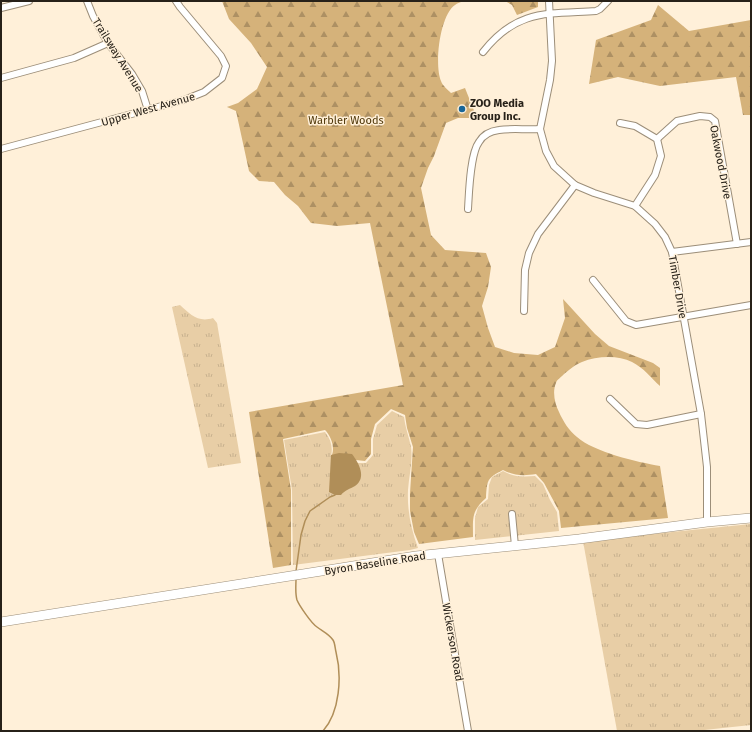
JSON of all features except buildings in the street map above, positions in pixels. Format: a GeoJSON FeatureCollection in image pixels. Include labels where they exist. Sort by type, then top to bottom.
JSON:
{"type":"FeatureCollection","features":[{"type":"Feature","properties":{"kind":"main road","name":"Byron Baseline Road"},"geometry":{"type":"LineString","coordinates":[[1,622],[438,554],[751,518]]}},
{"type":"Feature","properties":{"kind":"street"},"geometry":{"type":"LineString","coordinates":[[1,8],[29,1]]}},
{"type":"Feature","properties":{"kind":"street","name":"Trailsway Avenue"},"geometry":{"type":"LineString","coordinates":[[87,1],[93,16],[108,43],[132,74],[142,90],[148,110]]}},
{"type":"Feature","properties":{"kind":"street","name":"Upper West Avenue"},"geometry":{"type":"LineString","coordinates":[[1,149],[184,100],[204,92],[222,78],[226,66],[221,56],[180,8],[176,1]]}},
{"type":"Feature","properties":{"kind":"street","name":"Timber Drive"},"geometry":{"type":"LineString","coordinates":[[549,1],[552,61],[550,80],[540,129],[546,151],[554,166],[575,185],[594,194],[635,206],[655,224],[665,237],[672,252],[701,414],[707,467],[707,522]]}},
{"type":"Feature","properties":{"kind":"street"},"geometry":{"type":"LineString","coordinates":[[483,52],[492,41],[515,23],[532,16],[549,13],[596,11],[608,1]]}},
{"type":"Feature","properties":{"kind":"street"},"geometry":{"type":"LineString","coordinates":[[1,78],[74,58],[108,43]]}},
{"type":"Feature","properties":{"kind":"street","name":"Oakwood Drive"},"geometry":{"type":"LineString","coordinates":[[657,139],[677,121],[700,116],[710,117],[715,121],[737,244]]}},
{"type":"Feature","properties":{"kind":"street"},"geometry":{"type":"LineString","coordinates":[[620,123],[635,126],[657,139],[661,156],[655,175],[635,206]]}},
{"type":"Feature","properties":{"kind":"street"},"geometry":{"type":"LineString","coordinates":[[468,209],[469,186],[474,154],[478,142],[487,133],[499,130],[540,129]]}},
{"type":"Feature","properties":{"kind":"street"},"geometry":{"type":"LineString","coordinates":[[524,311],[525,270],[529,253],[538,234],[575,185]]}},
{"type":"Feature","properties":{"kind":"street"},"geometry":{"type":"LineString","coordinates":[[672,252],[751,242]]}},
{"type":"Feature","properties":{"kind":"street"},"geometry":{"type":"LineString","coordinates":[[593,280],[626,321],[636,325],[751,305]]}},
{"type":"Feature","properties":{"kind":"street"},"geometry":{"type":"LineString","coordinates":[[610,399],[636,424],[647,425],[701,414]]}},
{"type":"Feature","properties":{"kind":"street"},"geometry":{"type":"LineString","coordinates":[[512,514],[515,546]]}},
{"type":"Feature","properties":{"kind":"street","name":"Wickerson Road"},"geometry":{"type":"LineString","coordinates":[[438,554],[468,731]]}},
{"type":"Feature","properties":{"kind":"green space","name":"Warbler Woods"},"geometry":{"type":"Polygon","coordinates":[[[222,1],[464,1],[458,3],[450,10],[442,29],[438,52],[439,73],[441,81],[451,93],[465,88],[477,118],[458,118],[446,123],[428,168],[421,188],[431,235],[445,250],[486,253],[491,267],[488,287],[482,306],[495,347],[514,353],[538,355],[555,347],[565,318],[563,299],[595,334],[609,346],[653,363],[660,368],[660,386],[640,367],[632,362],[614,357],[588,360],[575,366],[558,379],[555,387],[554,398],[564,422],[574,435],[594,447],[616,456],[660,466],[668,518],[561,528],[559,511],[544,483],[536,474],[519,475],[503,470],[489,480],[486,498],[475,511],[473,537],[419,544],[414,532],[410,511],[413,447],[407,428],[405,415],[391,409],[375,424],[371,439],[371,454],[365,461],[347,459],[332,455],[332,442],[325,430],[283,439],[291,490],[291,565],[273,568],[249,412],[403,385],[370,223],[337,226],[311,223],[298,206],[285,195],[274,182],[259,181],[249,171],[236,111],[227,107],[238,103],[257,89],[267,67],[251,43],[229,19],[222,1]]]}},
{"type":"Feature","properties":{"kind":"green space"},"geometry":{"type":"Polygon","coordinates":[[[505,1],[538,1],[538,7],[517,15],[512,5],[505,1]]]}},
{"type":"Feature","properties":{"kind":"green space"},"geometry":{"type":"Polygon","coordinates":[[[658,5],[689,31],[751,20],[751,115],[743,115],[736,77],[660,86],[618,77],[589,84],[596,40],[651,20],[658,5]]]}},
{"type":"Feature","properties":{"kind":"green space"},"geometry":{"type":"Polygon","coordinates":[[[180,305],[195,317],[203,319],[213,318],[217,323],[241,463],[208,468],[172,307],[180,305]]]}},
{"type":"Feature","properties":{"kind":"green space"},"geometry":{"type":"Polygon","coordinates":[[[392,411],[404,417],[411,447],[412,458],[408,490],[408,505],[411,527],[418,548],[293,565],[292,490],[284,440],[325,432],[331,444],[331,456],[357,463],[366,463],[373,455],[373,439],[377,425],[392,411]]]}},
{"type":"Feature","properties":{"kind":"green space"},"geometry":{"type":"Polygon","coordinates":[[[503,471],[519,476],[535,476],[543,484],[557,512],[559,531],[475,540],[475,518],[478,507],[488,499],[489,485],[492,477],[503,471]]]}},
{"type":"Feature","properties":{"kind":"green space"},"geometry":{"type":"Polygon","coordinates":[[[751,524],[751,725],[695,731],[617,731],[583,541],[751,524]]]}},
{"type":"Feature","properties":{"kind":"shaded area"},"geometry":{"type":"Polygon","coordinates":[[[339,453],[352,454],[361,470],[361,479],[359,483],[341,495],[335,495],[329,492],[331,455],[339,453]]]}},
{"type":"Feature","properties":{"kind":"waterway"},"geometry":{"type":"LineString","coordinates":[[296,571],[301,535],[310,511],[335,495]]}},
{"type":"Feature","properties":{"kind":"waterway"},"geometry":{"type":"LineString","coordinates":[[296,579],[296,595],[298,602],[312,622],[330,636],[335,644],[339,672],[338,693],[333,714],[323,731]]}},
{"type":"Feature","properties":{"kind":"place","name":"ZOO Media Group Inc."},"geometry":{"type":"Point","coordinates":[462,109]}}]}
